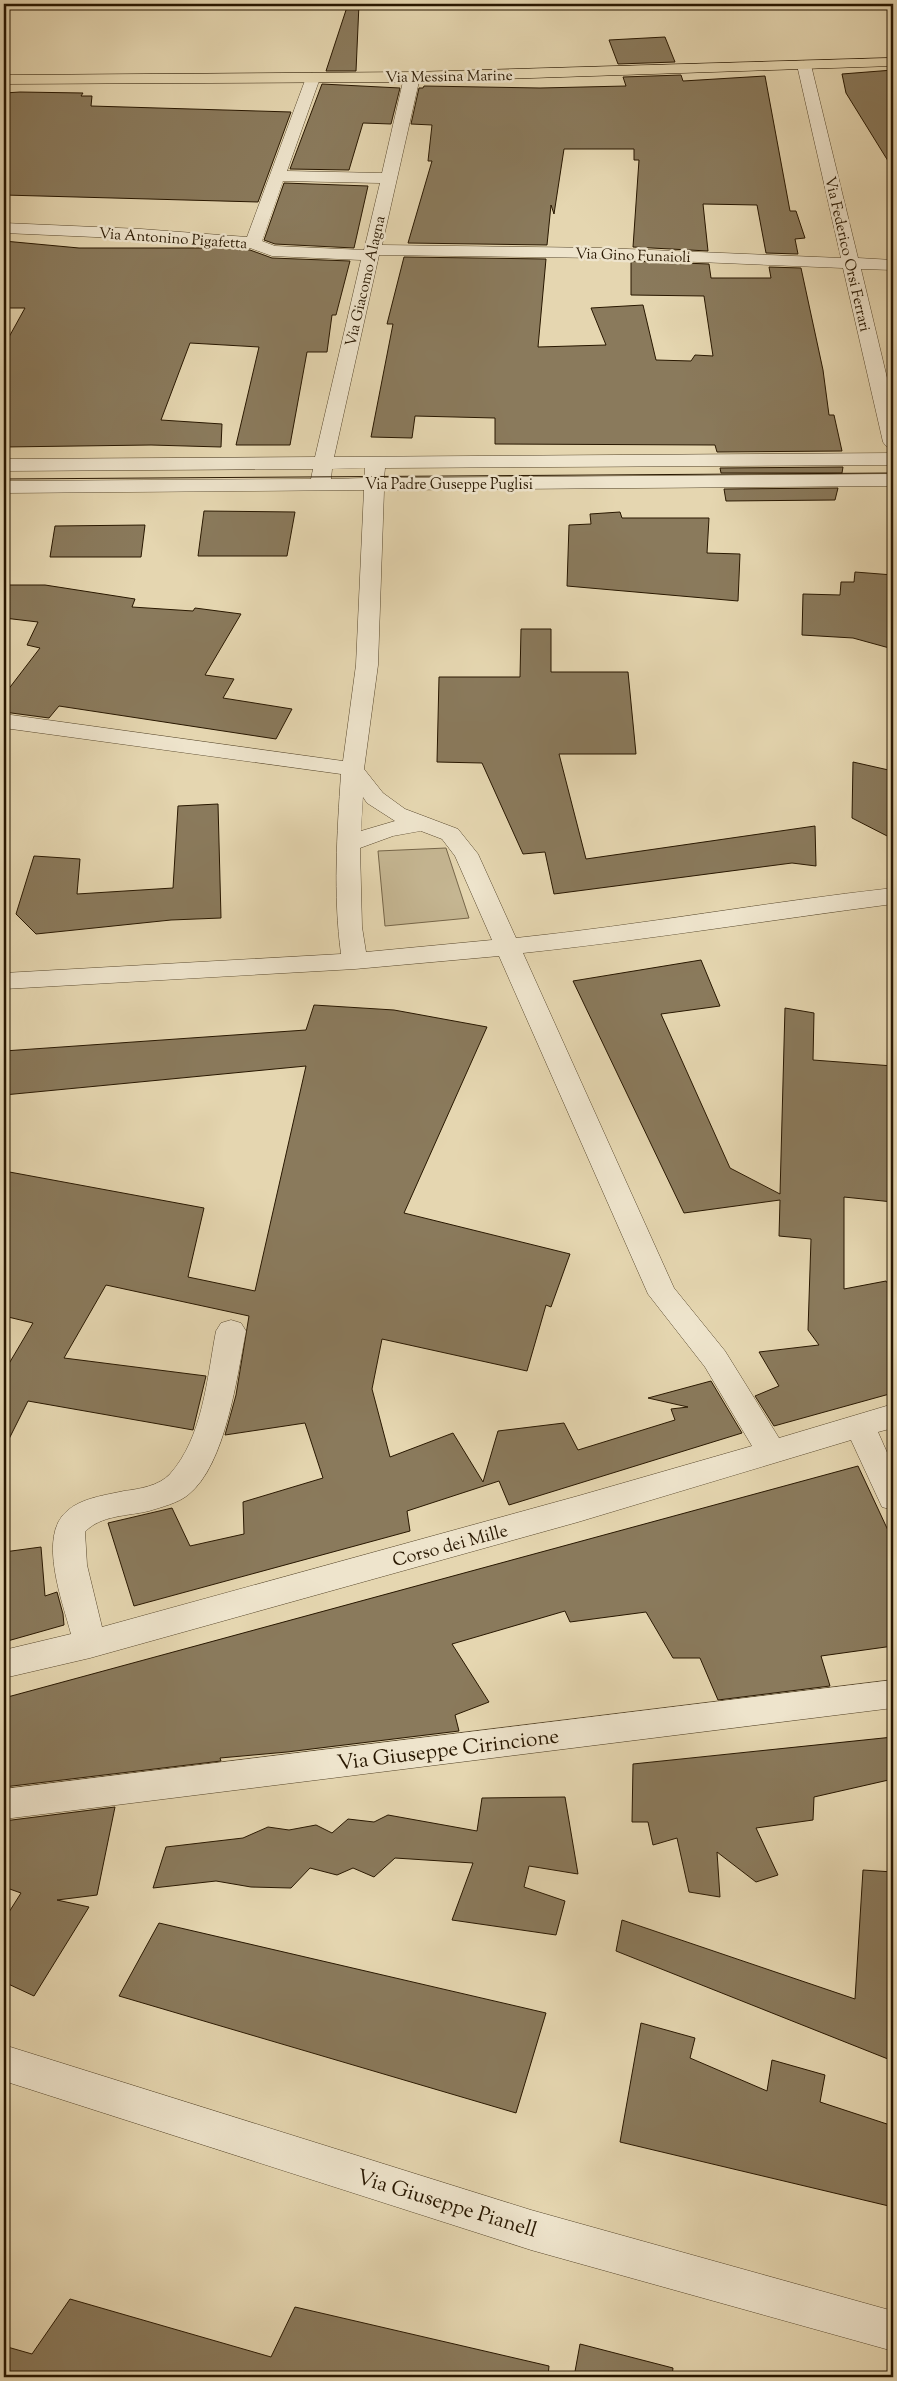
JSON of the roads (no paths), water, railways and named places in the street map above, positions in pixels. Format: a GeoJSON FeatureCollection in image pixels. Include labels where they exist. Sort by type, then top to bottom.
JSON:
{"type":"FeatureCollection","features":[{"type":"Feature","properties":{"kind":"main road","name":"Via Messina Marine"},"geometry":{"type":"LineString","coordinates":[[4,80],[412,77],[893,62]]}},
{"type":"Feature","properties":{"kind":"street","name":"Via Federico Orsi Ferrari"},"geometry":{"type":"LineString","coordinates":[[804,65],[893,442]]}},
{"type":"Feature","properties":{"kind":"street","name":"Via Giacomo Alagna"},"geometry":{"type":"LineString","coordinates":[[320,485],[323,463],[412,77]]}},
{"type":"Feature","properties":{"kind":"street"},"geometry":{"type":"LineString","coordinates":[[252,243],[312,78]]}},
{"type":"Feature","properties":{"kind":"street"},"geometry":{"type":"LineString","coordinates":[[276,176],[389,178]]}},
{"type":"Feature","properties":{"kind":"street","name":"Via Antonino Pigafetta"},"geometry":{"type":"LineString","coordinates":[[4,228],[141,234],[252,243],[272,251],[371,252]]}},
{"type":"Feature","properties":{"kind":"street","name":"Via Gino Funaioli"},"geometry":{"type":"LineString","coordinates":[[371,252],[603,253],[893,264]]}},
{"type":"Feature","properties":{"kind":"street","name":"Via Padre Guseppe Puglisi"},"geometry":{"type":"LineString","coordinates":[[4,465],[893,459]]}},
{"type":"Feature","properties":{"kind":"street"},"geometry":{"type":"LineString","coordinates":[[355,961],[350,927],[348,844],[353,769],[367,665],[376,463]]}},
{"type":"Feature","properties":{"kind":"street","name":"Via Padre Guseppe Puglisi"},"geometry":{"type":"LineString","coordinates":[[4,487],[893,480]]}},
{"type":"Feature","properties":{"kind":"street"},"geometry":{"type":"LineString","coordinates":[[4,721],[353,769],[375,798],[397,814],[450,834],[466,854],[662,1294],[716,1358],[771,1451]]}},
{"type":"Feature","properties":{"kind":"street"},"geometry":{"type":"LineString","coordinates":[[348,844],[404,825],[424,824]]}},
{"type":"Feature","properties":{"kind":"street"},"geometry":{"type":"LineString","coordinates":[[4,981],[355,961],[506,947],[602,937],[688,923],[893,896]]}},
{"type":"Feature","properties":{"kind":"street"},"geometry":{"type":"LineString","coordinates":[[90,1644],[70,1564],[67,1538],[72,1525],[91,1512],[149,1499],[178,1486],[195,1465],[211,1426],[231,1331]]}},
{"type":"Feature","properties":{"kind":"street","name":"Corso dei Mille"},"geometry":{"type":"LineString","coordinates":[[4,1664],[90,1644],[578,1509],[893,1416]]}},
{"type":"Feature","properties":{"kind":"street"},"geometry":{"type":"LineString","coordinates":[[859,1425],[893,1498]]}},
{"type":"Feature","properties":{"kind":"street","name":"Via Giuseppe Cirincione"},"geometry":{"type":"LineString","coordinates":[[4,1804],[893,1694]]}},
{"type":"Feature","properties":{"kind":"street","name":"Via Giuseppe Pianell"},"geometry":{"type":"LineString","coordinates":[[4,2063],[532,2230],[893,2331]]}},
{"type":"Feature","properties":{"kind":"tram line"},"geometry":{"type":"LineString","coordinates":[[4,479],[893,473]]}}]}
